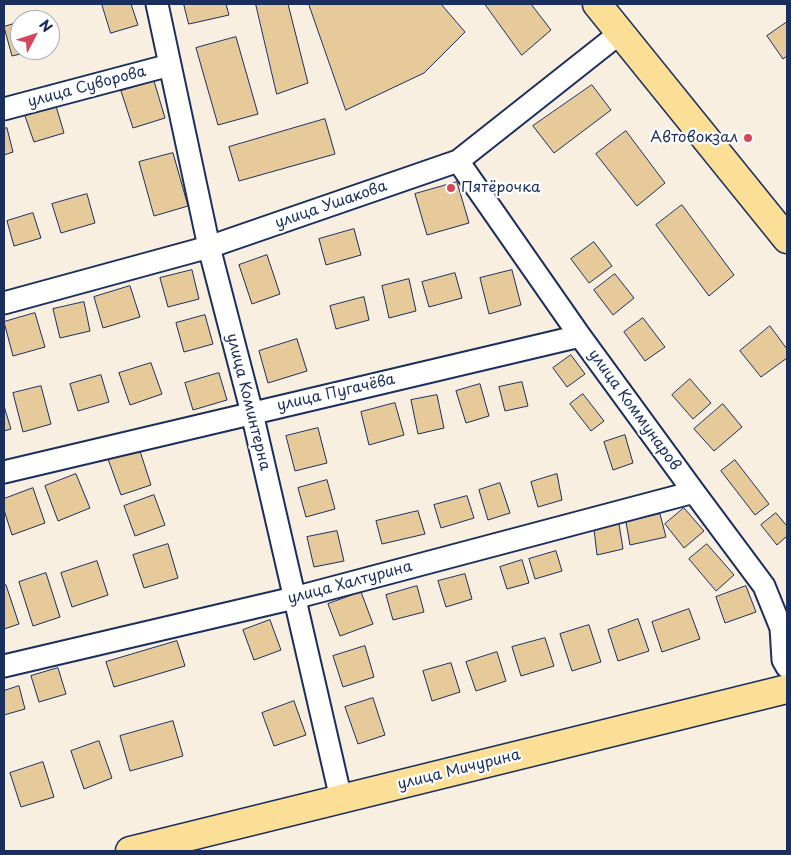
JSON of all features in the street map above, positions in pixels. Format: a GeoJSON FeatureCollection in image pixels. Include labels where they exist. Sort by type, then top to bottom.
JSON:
{"type":"FeatureCollection","features":[{"type":"Feature","properties":{"kind":"main road"},"geometry":{"type":"LineString","coordinates":[[597,4],[787,239]]}},
{"type":"Feature","properties":{"kind":"main road","name":"улица Мичурина"},"geometry":{"type":"LineString","coordinates":[[130,851],[787,689]]}},
{"type":"Feature","properties":{"kind":"street","name":"улица Коминтерна"},"geometry":{"type":"LineString","coordinates":[[157,4],[209,247],[252,413],[341,799]]}},
{"type":"Feature","properties":{"kind":"street","name":"улица Ушакова"},"geometry":{"type":"LineString","coordinates":[[4,303],[209,247],[458,161],[620,32]]}},
{"type":"Feature","properties":{"kind":"street","name":"улица Суворова"},"geometry":{"type":"LineString","coordinates":[[4,109],[170,65]]}},
{"type":"Feature","properties":{"kind":"street","name":"улица Коммунаров"},"geometry":{"type":"LineString","coordinates":[[458,161],[580,336],[764,586],[781,628],[783,660],[787,667]]}},
{"type":"Feature","properties":{"kind":"street","name":"улица Пугачёва"},"geometry":{"type":"LineString","coordinates":[[4,472],[580,336]]}},
{"type":"Feature","properties":{"kind":"street","name":"улица Халтурина"},"geometry":{"type":"LineString","coordinates":[[4,666],[294,598],[694,492]]}},
{"type":"Feature","properties":{"kind":"building"},"geometry":{"type":"Polygon","coordinates":[[[102,4],[131,4],[138,25],[111,33],[102,4]]]}},
{"type":"Feature","properties":{"kind":"building"},"geometry":{"type":"Polygon","coordinates":[[[184,4],[226,4],[229,15],[189,24],[184,4]]]}},
{"type":"Feature","properties":{"kind":"building"},"geometry":{"type":"Polygon","coordinates":[[[256,4],[288,4],[308,83],[277,94],[256,4]]]}},
{"type":"Feature","properties":{"kind":"building"},"geometry":{"type":"Polygon","coordinates":[[[309,4],[441,4],[465,32],[424,73],[346,110],[309,4]]]}},
{"type":"Feature","properties":{"kind":"building"},"geometry":{"type":"Polygon","coordinates":[[[485,4],[531,4],[551,30],[522,55],[485,4]]]}},
{"type":"Feature","properties":{"kind":"building"},"geometry":{"type":"Polygon","coordinates":[[[787,22],[787,56],[783,59],[767,36],[787,22]]]}},
{"type":"Feature","properties":{"kind":"building"},"geometry":{"type":"Polygon","coordinates":[[[10,25],[10,49],[4,27],[10,25]]]}},
{"type":"Feature","properties":{"kind":"building"},"geometry":{"type":"Polygon","coordinates":[[[236,37],[258,114],[218,125],[196,48],[236,37]]]}},
{"type":"Feature","properties":{"kind":"building"},"geometry":{"type":"Polygon","coordinates":[[[154,81],[165,118],[133,128],[121,91],[154,81]]]}},
{"type":"Feature","properties":{"kind":"building"},"geometry":{"type":"Polygon","coordinates":[[[592,85],[611,110],[554,153],[533,126],[592,85]]]}},
{"type":"Feature","properties":{"kind":"building"},"geometry":{"type":"Polygon","coordinates":[[[56,106],[64,133],[34,142],[25,116],[56,106]]]}},
{"type":"Feature","properties":{"kind":"building"},"geometry":{"type":"Polygon","coordinates":[[[325,119],[335,154],[239,181],[229,147],[325,119]]]}},
{"type":"Feature","properties":{"kind":"building"},"geometry":{"type":"Polygon","coordinates":[[[7,128],[13,152],[4,155],[4,129],[7,128]]]}},
{"type":"Feature","properties":{"kind":"building"},"geometry":{"type":"Polygon","coordinates":[[[626,131],[665,183],[637,206],[596,154],[626,131]]]}},
{"type":"Feature","properties":{"kind":"building"},"geometry":{"type":"Polygon","coordinates":[[[173,153],[188,206],[154,216],[139,162],[173,153]]]}},
{"type":"Feature","properties":{"kind":"building"},"geometry":{"type":"Polygon","coordinates":[[[457,182],[469,223],[427,235],[415,194],[457,182]]]}},
{"type":"Feature","properties":{"kind":"building"},"geometry":{"type":"Polygon","coordinates":[[[87,194],[95,223],[61,233],[52,204],[87,194]]]}},
{"type":"Feature","properties":{"kind":"building"},"geometry":{"type":"Polygon","coordinates":[[[682,205],[734,275],[709,296],[656,225],[682,205]]]}},
{"type":"Feature","properties":{"kind":"building"},"geometry":{"type":"Polygon","coordinates":[[[33,213],[41,238],[14,246],[7,221],[33,213]]]}},
{"type":"Feature","properties":{"kind":"building"},"geometry":{"type":"Polygon","coordinates":[[[354,229],[361,255],[326,265],[319,239],[354,229]]]}},
{"type":"Feature","properties":{"kind":"building"},"geometry":{"type":"Polygon","coordinates":[[[594,242],[612,266],[589,283],[571,259],[594,242]]]}},
{"type":"Feature","properties":{"kind":"building"},"geometry":{"type":"Polygon","coordinates":[[[267,255],[280,294],[252,304],[239,265],[267,255]]]}},
{"type":"Feature","properties":{"kind":"building"},"geometry":{"type":"Polygon","coordinates":[[[192,270],[199,299],[168,307],[160,278],[192,270]]]}},
{"type":"Feature","properties":{"kind":"building"},"geometry":{"type":"Polygon","coordinates":[[[512,270],[521,305],[489,314],[480,278],[512,270]]]}},
{"type":"Feature","properties":{"kind":"building"},"geometry":{"type":"Polygon","coordinates":[[[455,273],[462,298],[429,307],[422,282],[455,273]]]}},
{"type":"Feature","properties":{"kind":"building"},"geometry":{"type":"Polygon","coordinates":[[[615,274],[634,298],[613,315],[594,290],[615,274]]]}},
{"type":"Feature","properties":{"kind":"building"},"geometry":{"type":"Polygon","coordinates":[[[409,279],[416,311],[389,318],[382,286],[409,279]]]}},
{"type":"Feature","properties":{"kind":"building"},"geometry":{"type":"Polygon","coordinates":[[[130,286],[140,317],[103,328],[94,297],[130,286]]]}},
{"type":"Feature","properties":{"kind":"building"},"geometry":{"type":"Polygon","coordinates":[[[364,297],[369,320],[336,329],[330,306],[364,297]]]}},
{"type":"Feature","properties":{"kind":"building"},"geometry":{"type":"Polygon","coordinates":[[[84,302],[90,331],[60,338],[53,309],[84,302]]]}},
{"type":"Feature","properties":{"kind":"building"},"geometry":{"type":"Polygon","coordinates":[[[35,313],[45,347],[13,356],[4,322],[35,313]]]}},
{"type":"Feature","properties":{"kind":"building"},"geometry":{"type":"Polygon","coordinates":[[[205,315],[213,344],[184,352],[176,323],[205,315]]]}},
{"type":"Feature","properties":{"kind":"building"},"geometry":{"type":"Polygon","coordinates":[[[643,318],[665,347],[645,361],[624,332],[643,318]]]}},
{"type":"Feature","properties":{"kind":"building"},"geometry":{"type":"Polygon","coordinates":[[[770,326],[787,349],[787,358],[761,377],[740,351],[770,326]]]}},
{"type":"Feature","properties":{"kind":"building"},"geometry":{"type":"Polygon","coordinates":[[[297,339],[307,371],[268,383],[259,351],[297,339]]]}},
{"type":"Feature","properties":{"kind":"building"},"geometry":{"type":"Polygon","coordinates":[[[571,355],[585,374],[567,387],[553,368],[571,355]]]}},
{"type":"Feature","properties":{"kind":"building"},"geometry":{"type":"Polygon","coordinates":[[[151,363],[162,394],[130,405],[119,373],[151,363]]]}},
{"type":"Feature","properties":{"kind":"building"},"geometry":{"type":"Polygon","coordinates":[[[219,373],[227,400],[193,410],[185,383],[219,373]]]}},
{"type":"Feature","properties":{"kind":"building"},"geometry":{"type":"Polygon","coordinates":[[[101,375],[109,402],[78,411],[70,384],[101,375]]]}},
{"type":"Feature","properties":{"kind":"building"},"geometry":{"type":"Polygon","coordinates":[[[690,379],[711,403],[693,419],[672,395],[690,379]]]}},
{"type":"Feature","properties":{"kind":"building"},"geometry":{"type":"Polygon","coordinates":[[[522,382],[528,406],[505,411],[499,387],[522,382]]]}},
{"type":"Feature","properties":{"kind":"building"},"geometry":{"type":"Polygon","coordinates":[[[480,384],[489,416],[466,423],[456,391],[480,384]]]}},
{"type":"Feature","properties":{"kind":"building"},"geometry":{"type":"Polygon","coordinates":[[[41,386],[51,424],[23,432],[13,393],[41,386]]]}},
{"type":"Feature","properties":{"kind":"building"},"geometry":{"type":"Polygon","coordinates":[[[583,394],[604,421],[591,431],[570,404],[583,394]]]}},
{"type":"Feature","properties":{"kind":"building"},"geometry":{"type":"Polygon","coordinates":[[[437,395],[444,428],[418,434],[411,400],[437,395]]]}},
{"type":"Feature","properties":{"kind":"building"},"geometry":{"type":"Polygon","coordinates":[[[395,403],[404,435],[369,445],[361,412],[395,403]]]}},
{"type":"Feature","properties":{"kind":"building"},"geometry":{"type":"Polygon","coordinates":[[[723,404],[742,427],[714,451],[694,429],[723,404]]]}},
{"type":"Feature","properties":{"kind":"building"},"geometry":{"type":"Polygon","coordinates":[[[4,406],[11,429],[4,431],[4,406]]]}},
{"type":"Feature","properties":{"kind":"building"},"geometry":{"type":"Polygon","coordinates":[[[318,428],[327,463],[295,471],[286,436],[318,428]]]}},
{"type":"Feature","properties":{"kind":"building"},"geometry":{"type":"Polygon","coordinates":[[[625,435],[633,463],[613,470],[604,442],[625,435]]]}},
{"type":"Feature","properties":{"kind":"building"},"geometry":{"type":"Polygon","coordinates":[[[139,448],[151,485],[121,495],[108,459],[139,448]]]}},
{"type":"Feature","properties":{"kind":"building"},"geometry":{"type":"Polygon","coordinates":[[[735,460],[769,504],[755,515],[721,471],[735,460]]]}},
{"type":"Feature","properties":{"kind":"building"},"geometry":{"type":"Polygon","coordinates":[[[76,474],[90,508],[58,521],[45,486],[76,474]]]}},
{"type":"Feature","properties":{"kind":"building"},"geometry":{"type":"Polygon","coordinates":[[[557,474],[562,500],[538,507],[531,482],[557,474]]]}},
{"type":"Feature","properties":{"kind":"building"},"geometry":{"type":"Polygon","coordinates":[[[327,480],[335,509],[306,517],[298,488],[327,480]]]}},
{"type":"Feature","properties":{"kind":"building"},"geometry":{"type":"Polygon","coordinates":[[[500,483],[510,513],[488,520],[479,490],[500,483]]]}},
{"type":"Feature","properties":{"kind":"building"},"geometry":{"type":"Polygon","coordinates":[[[33,488],[45,523],[12,535],[4,510],[4,499],[33,488]]]}},
{"type":"Feature","properties":{"kind":"building"},"geometry":{"type":"Polygon","coordinates":[[[154,495],[165,525],[135,536],[124,506],[154,495]]]}},
{"type":"Feature","properties":{"kind":"building"},"geometry":{"type":"Polygon","coordinates":[[[467,496],[474,518],[441,528],[434,505],[467,496]]]}},
{"type":"Feature","properties":{"kind":"building"},"geometry":{"type":"Polygon","coordinates":[[[684,508],[704,531],[684,548],[665,524],[684,508]]]}},
{"type":"Feature","properties":{"kind":"building"},"geometry":{"type":"Polygon","coordinates":[[[418,511],[425,534],[382,544],[376,521],[418,511]]]}},
{"type":"Feature","properties":{"kind":"building"},"geometry":{"type":"Polygon","coordinates":[[[776,513],[787,526],[787,536],[777,545],[761,525],[776,513]]]}},
{"type":"Feature","properties":{"kind":"building"},"geometry":{"type":"Polygon","coordinates":[[[660,514],[666,537],[630,545],[626,522],[660,514]]]}},
{"type":"Feature","properties":{"kind":"building"},"geometry":{"type":"Polygon","coordinates":[[[619,524],[623,549],[597,555],[594,529],[619,524]]]}},
{"type":"Feature","properties":{"kind":"building"},"geometry":{"type":"Polygon","coordinates":[[[337,531],[344,561],[314,567],[307,537],[337,531]]]}},
{"type":"Feature","properties":{"kind":"building"},"geometry":{"type":"Polygon","coordinates":[[[168,544],[178,578],[144,588],[133,555],[168,544]]]}},
{"type":"Feature","properties":{"kind":"building"},"geometry":{"type":"Polygon","coordinates":[[[707,544],[734,575],[716,591],[689,559],[707,544]]]}},
{"type":"Feature","properties":{"kind":"building"},"geometry":{"type":"Polygon","coordinates":[[[556,551],[562,571],[535,579],[529,559],[556,551]]]}},
{"type":"Feature","properties":{"kind":"building"},"geometry":{"type":"Polygon","coordinates":[[[522,560],[529,583],[507,589],[500,567],[522,560]]]}},
{"type":"Feature","properties":{"kind":"building"},"geometry":{"type":"Polygon","coordinates":[[[97,561],[108,595],[72,607],[61,573],[97,561]]]}},
{"type":"Feature","properties":{"kind":"building"},"geometry":{"type":"Polygon","coordinates":[[[46,573],[60,617],[33,626],[19,582],[46,573]]]}},
{"type":"Feature","properties":{"kind":"building"},"geometry":{"type":"Polygon","coordinates":[[[465,574],[472,599],[446,607],[438,581],[465,574]]]}},
{"type":"Feature","properties":{"kind":"building"},"geometry":{"type":"Polygon","coordinates":[[[6,585],[19,624],[4,629],[4,586],[6,585]]]}},
{"type":"Feature","properties":{"kind":"building"},"geometry":{"type":"Polygon","coordinates":[[[417,586],[424,612],[393,620],[386,595],[417,586]]]}},
{"type":"Feature","properties":{"kind":"building"},"geometry":{"type":"Polygon","coordinates":[[[746,586],[756,612],[725,623],[716,597],[746,586]]]}},
{"type":"Feature","properties":{"kind":"building"},"geometry":{"type":"Polygon","coordinates":[[[361,592],[373,624],[340,636],[328,604],[361,592]]]}},
{"type":"Feature","properties":{"kind":"building"},"geometry":{"type":"Polygon","coordinates":[[[689,609],[700,639],[662,652],[652,622],[689,609]]]}},
{"type":"Feature","properties":{"kind":"building"},"geometry":{"type":"Polygon","coordinates":[[[638,619],[649,651],[618,661],[608,630],[638,619]]]}},
{"type":"Feature","properties":{"kind":"building"},"geometry":{"type":"Polygon","coordinates":[[[270,620],[281,650],[254,660],[243,630],[270,620]]]}},
{"type":"Feature","properties":{"kind":"building"},"geometry":{"type":"Polygon","coordinates":[[[589,625],[601,662],[572,671],[560,634],[589,625]]]}},
{"type":"Feature","properties":{"kind":"building"},"geometry":{"type":"Polygon","coordinates":[[[545,638],[554,666],[521,676],[512,647],[545,638]]]}},
{"type":"Feature","properties":{"kind":"building"},"geometry":{"type":"Polygon","coordinates":[[[177,641],[185,666],[114,687],[106,662],[177,641]]]}},
{"type":"Feature","properties":{"kind":"building"},"geometry":{"type":"Polygon","coordinates":[[[365,646],[374,677],[343,687],[333,656],[365,646]]]}},
{"type":"Feature","properties":{"kind":"building"},"geometry":{"type":"Polygon","coordinates":[[[497,652],[506,681],[476,691],[466,662],[497,652]]]}},
{"type":"Feature","properties":{"kind":"building"},"geometry":{"type":"Polygon","coordinates":[[[451,663],[460,692],[432,701],[423,671],[451,663]]]}},
{"type":"Feature","properties":{"kind":"building"},"geometry":{"type":"Polygon","coordinates":[[[58,668],[66,694],[39,702],[31,676],[58,668]]]}},
{"type":"Feature","properties":{"kind":"building"},"geometry":{"type":"Polygon","coordinates":[[[19,686],[25,709],[4,715],[4,691],[19,686]]]}},
{"type":"Feature","properties":{"kind":"building"},"geometry":{"type":"Polygon","coordinates":[[[373,698],[385,735],[358,744],[345,707],[373,698]]]}},
{"type":"Feature","properties":{"kind":"building"},"geometry":{"type":"Polygon","coordinates":[[[294,701],[306,735],[274,746],[262,713],[294,701]]]}},
{"type":"Feature","properties":{"kind":"building"},"geometry":{"type":"Polygon","coordinates":[[[173,721],[183,756],[130,771],[120,736],[173,721]]]}},
{"type":"Feature","properties":{"kind":"building"},"geometry":{"type":"Polygon","coordinates":[[[99,741],[112,778],[84,789],[71,751],[99,741]]]}},
{"type":"Feature","properties":{"kind":"building"},"geometry":{"type":"Polygon","coordinates":[[[43,762],[54,797],[21,807],[10,773],[43,762]]]}},
{"type":"Feature","properties":{"kind":"place","name":"Автовокзал"},"geometry":{"type":"Point","coordinates":[748,138]}},
{"type":"Feature","properties":{"kind":"place","name":"Пятёрочка"},"geometry":{"type":"Point","coordinates":[451,188]}}]}
